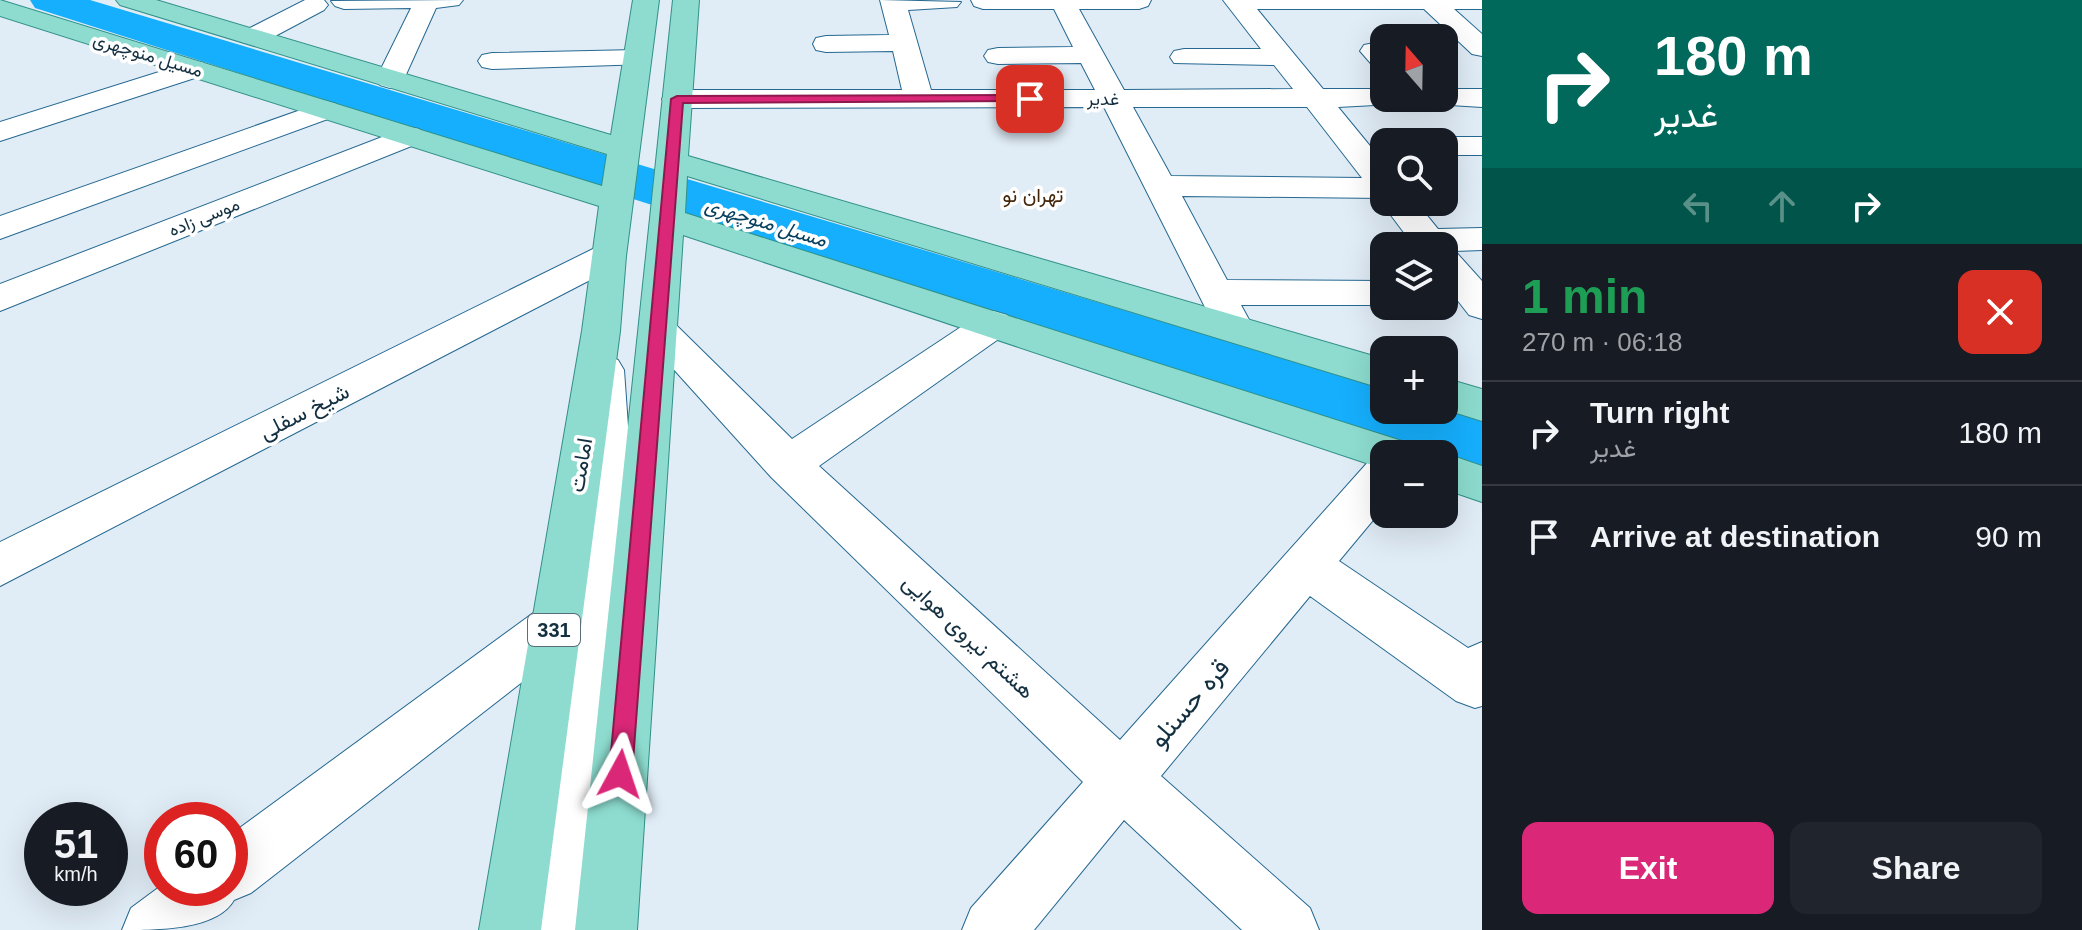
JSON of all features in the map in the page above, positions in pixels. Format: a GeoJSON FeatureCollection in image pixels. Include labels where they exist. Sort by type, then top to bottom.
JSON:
{"type":"FeatureCollection","features":[{"type":"Feature","properties":{"kind":"main road"},"geometry":{"type":"LineString","coordinates":[[129,0],[623,150]]}},
{"type":"Feature","properties":{"kind":"main road","name":"امامت"},"geometry":{"type":"LineString","coordinates":[[510,930],[601,331],[608,256],[646,0]]}},
{"type":"Feature","properties":{"kind":"main road"},"geometry":{"type":"LineString","coordinates":[[606,930],[659,332],[683,222],[682,199],[693,171],[677,99],[686,0]]}},
{"type":"Feature","properties":{"kind":"main road","name":"مسیل منوچهری"},"geometry":{"type":"LineString","coordinates":[[2,10],[616,201]]}},
{"type":"Feature","properties":{"kind":"main road"},"geometry":{"type":"LineString","coordinates":[[693,171],[1234,327],[1370,370]]}},
{"type":"Feature","properties":{"kind":"main road"},"geometry":{"type":"LineString","coordinates":[[683,222],[1370,447]]}},
{"type":"Feature","properties":{"kind":"main road"},"geometry":{"type":"LineString","coordinates":[[601,331],[659,332]]}},
{"type":"Feature","properties":{"kind":"main road"},"geometry":{"type":"LineString","coordinates":[[1458,397],[1482,405]]}},
{"type":"Feature","properties":{"kind":"main road"},"geometry":{"type":"LineString","coordinates":[[1458,476],[1482,484]]}},
{"type":"Feature","properties":{"kind":"street"},"geometry":{"type":"LineString","coordinates":[[390,79],[427,0]]}},
{"type":"Feature","properties":{"kind":"street"},"geometry":{"type":"LineString","coordinates":[[344,1],[450,0]]}},
{"type":"Feature","properties":{"kind":"street"},"geometry":{"type":"LineString","coordinates":[[919,99],[894,1],[948,2]]}},
{"type":"Feature","properties":{"kind":"street"},"geometry":{"type":"LineString","coordinates":[[983,1],[1139,1]]}},
{"type":"Feature","properties":{"kind":"street"},"geometry":{"type":"LineString","coordinates":[[1063,1],[1234,327]]}},
{"type":"Feature","properties":{"kind":"street"},"geometry":{"type":"LineString","coordinates":[[1237,1],[1482,1]]}},
{"type":"Feature","properties":{"kind":"street"},"geometry":{"type":"LineString","coordinates":[[1237,1],[1315,98],[1369,146]]}},
{"type":"Feature","properties":{"kind":"street"},"geometry":{"type":"LineString","coordinates":[[1430,1],[1482,48]]}},
{"type":"Feature","properties":{"kind":"street"},"geometry":{"type":"LineString","coordinates":[[253,37],[315,5]]}},
{"type":"Feature","properties":{"kind":"street"},"geometry":{"type":"LineString","coordinates":[[826,44],[905,43]]}},
{"type":"Feature","properties":{"kind":"street"},"geometry":{"type":"LineString","coordinates":[[998,56],[1091,55]]}},
{"type":"Feature","properties":{"kind":"street"},"geometry":{"type":"LineString","coordinates":[[1184,57],[1282,57]]}},
{"type":"Feature","properties":{"kind":"street"},"geometry":{"type":"LineString","coordinates":[[492,61],[637,58]]}},
{"type":"Feature","properties":{"kind":"street"},"geometry":{"type":"LineString","coordinates":[[0,132],[194,69]]}},
{"type":"Feature","properties":{"kind":"street","name":"غدیر"},"geometry":{"type":"LineString","coordinates":[[677,99],[1370,98]]}},
{"type":"Feature","properties":{"kind":"street"},"geometry":{"type":"LineString","coordinates":[[1458,98],[1482,98]]}},
{"type":"Feature","properties":{"kind":"street"},"geometry":{"type":"LineString","coordinates":[[0,228],[326,110]]}},
{"type":"Feature","properties":{"kind":"street","name":"موسی زاده"},"geometry":{"type":"LineString","coordinates":[[0,298],[408,136]]}},
{"type":"Feature","properties":{"kind":"street"},"geometry":{"type":"LineString","coordinates":[[1458,146],[1481,146]]}},
{"type":"Feature","properties":{"kind":"street"},"geometry":{"type":"LineString","coordinates":[[1160,186],[1370,186]]}},
{"type":"Feature","properties":{"kind":"street"},"geometry":{"type":"LineString","coordinates":[[1409,216],[1422,232]]}},
{"type":"Feature","properties":{"kind":"street"},"geometry":{"type":"LineString","coordinates":[[1458,244],[1482,239]]}},
{"type":"Feature","properties":{"kind":"street","name":"شیخ سفلی"},"geometry":{"type":"LineString","coordinates":[[0,565],[608,256]]}},
{"type":"Feature","properties":{"kind":"street"},"geometry":{"type":"LineString","coordinates":[[1215,292],[1370,293]]}},
{"type":"Feature","properties":{"kind":"street"},"geometry":{"type":"LineString","coordinates":[[787,465],[993,324]]}},
{"type":"Feature","properties":{"kind":"street"},"geometry":{"type":"LineString","coordinates":[[551,930],[610,483],[601,331]]}},
{"type":"Feature","properties":{"kind":"street","name":"هشتم نیروی هوایی"},"geometry":{"type":"LineString","coordinates":[[659,332],[787,465],[1122,781],[1288,930]]}},
{"type":"Feature","properties":{"kind":"street","name":"قره حسنلو"},"geometry":{"type":"LineString","coordinates":[[993,930],[1370,492]]}},
{"type":"Feature","properties":{"kind":"street"},"geometry":{"type":"LineString","coordinates":[[1307,566],[1475,683],[1482,667]]}},
{"type":"Feature","properties":{"kind":"street"},"geometry":{"type":"LineString","coordinates":[[248,858],[554,627]]}},
{"type":"Feature","properties":{"kind":"street"},"geometry":{"type":"LineString","coordinates":[[153,930],[185,906]]}},
{"type":"Feature","properties":{"kind":"waterway","name":"مسیل منوچهری"},"geometry":{"type":"LineString","coordinates":[[49,0],[1482,444]]}},
{"type":"Feature","properties":{"kind":"district","name":"تهران نو"},"geometry":{"type":"Point","coordinates":[1033,195]}},
{"type":"Feature","properties":{"kind":"route"},"geometry":{"type":"LineString","coordinates":[[620,774],[677,99],[1030,99]]}}]}
